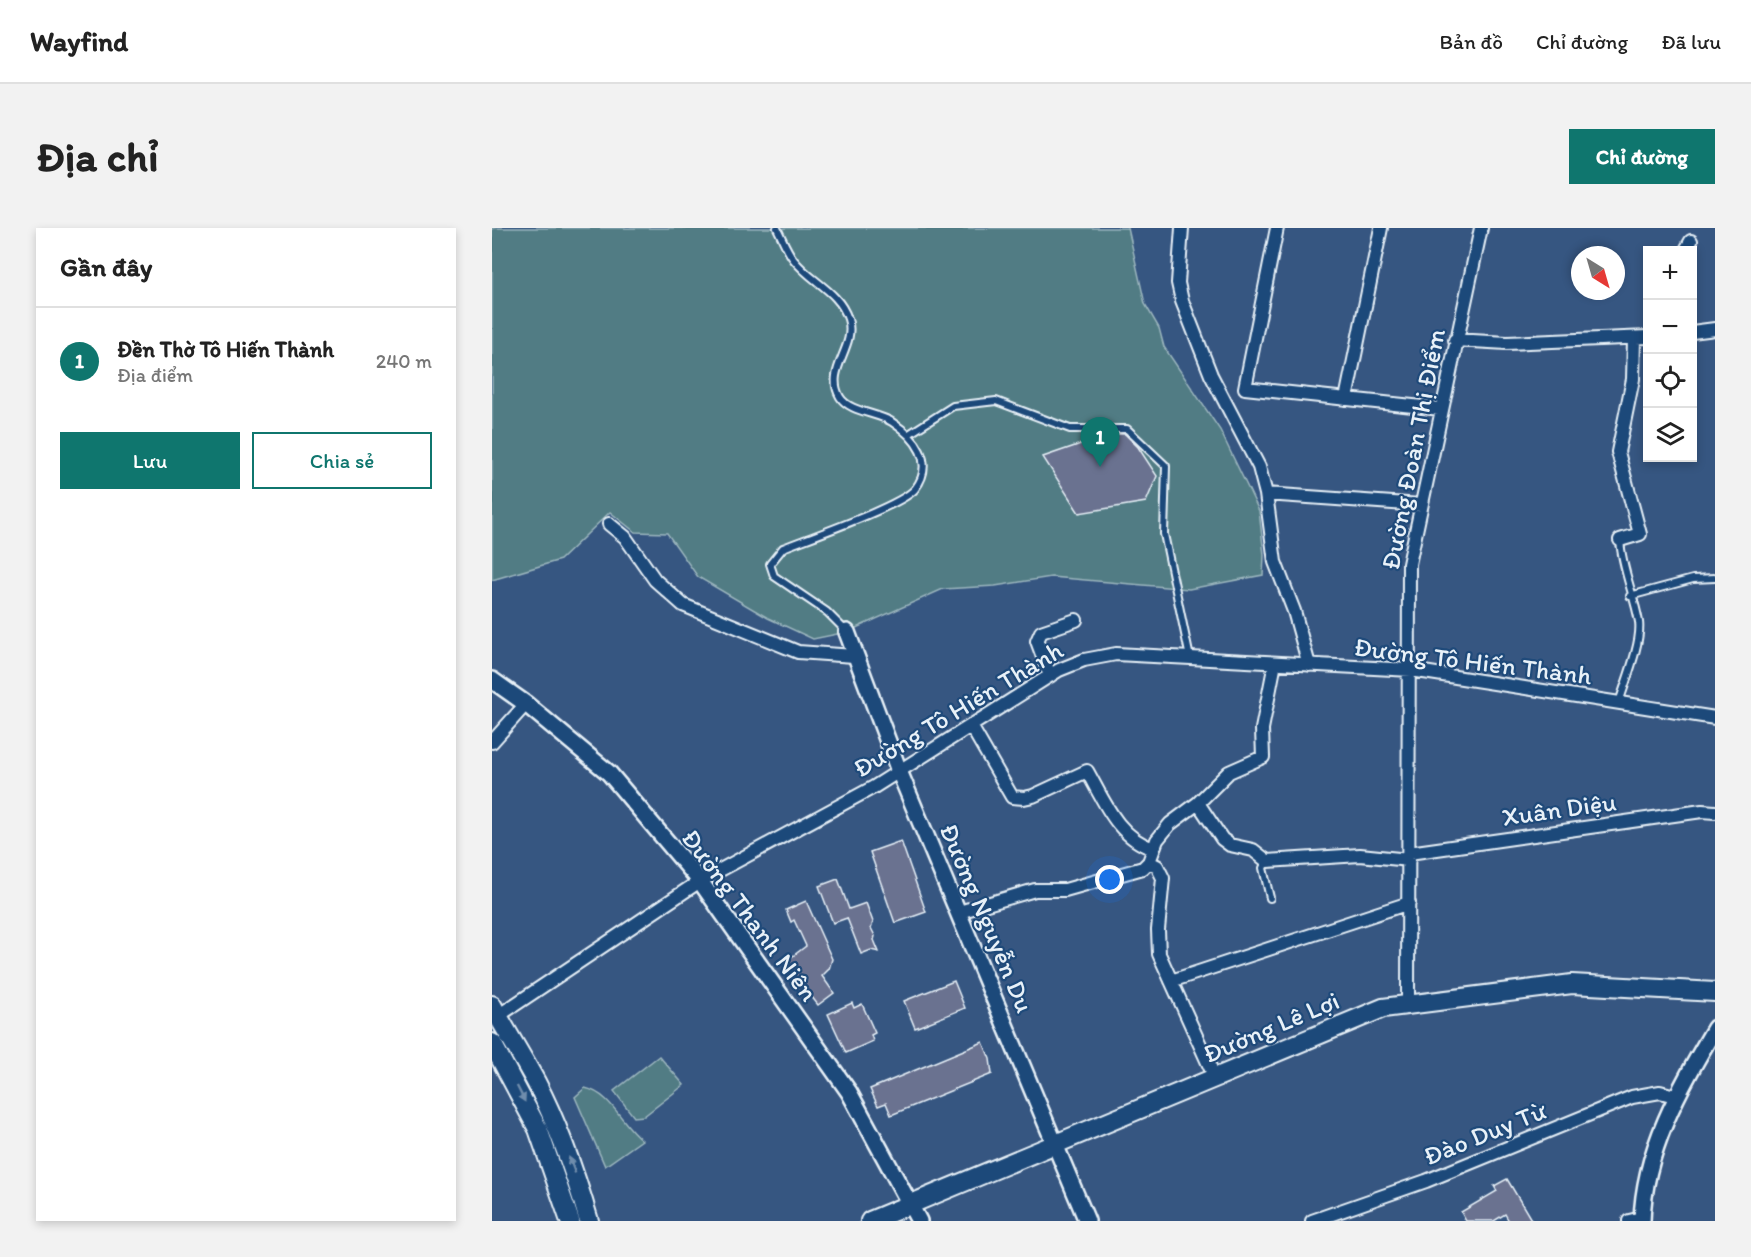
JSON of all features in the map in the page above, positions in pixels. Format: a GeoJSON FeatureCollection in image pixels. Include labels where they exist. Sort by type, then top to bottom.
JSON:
{"type":"FeatureCollection","features":[{"type":"Feature","properties":{"kind":"main road","name":"Đường Lê Lợi"},"geometry":{"type":"LineString","coordinates":[[870,1221],[1383,1008],[1572,984],[1715,992]]}},
{"type":"Feature","properties":{"kind":"main road"},"geometry":{"type":"LineString","coordinates":[[494,1014],[536,1082],[554,1120],[574,1172],[589,1221]]}},
{"type":"Feature","properties":{"kind":"main road"},"geometry":{"type":"LineString","coordinates":[[492,1043],[538,1129],[570,1221]]}},
{"type":"Feature","properties":{"kind":"street"},"geometry":{"type":"LineString","coordinates":[[1182,228],[1178,284],[1182,301],[1211,375],[1259,467],[1266,494],[1275,561],[1294,611],[1309,665]]}},
{"type":"Feature","properties":{"kind":"street"},"geometry":{"type":"LineString","coordinates":[[1277,228],[1245,388],[1441,409]]}},
{"type":"Feature","properties":{"kind":"street"},"geometry":{"type":"LineString","coordinates":[[1346,399],[1381,228]]}},
{"type":"Feature","properties":{"kind":"street","name":"Đường Đoàn Thị Điểm"},"geometry":{"type":"LineString","coordinates":[[1408,1005],[1411,670],[1409,564],[1455,340],[1481,228]]}},
{"type":"Feature","properties":{"kind":"street"},"geometry":{"type":"LineString","coordinates":[[1697,331],[1715,329]]}},
{"type":"Feature","properties":{"kind":"street"},"geometry":{"type":"LineString","coordinates":[[1455,340],[1507,343],[1643,338]]}},
{"type":"Feature","properties":{"kind":"street"},"geometry":{"type":"LineString","coordinates":[[1620,540],[1640,534],[1618,452],[1632,388],[1634,339]]}},
{"type":"Feature","properties":{"kind":"street"},"geometry":{"type":"LineString","coordinates":[[1266,494],[1421,505]]}},
{"type":"Feature","properties":{"kind":"street"},"geometry":{"type":"LineString","coordinates":[[609,524],[625,537],[655,580],[683,605],[798,652],[854,656]]}},
{"type":"Feature","properties":{"kind":"street"},"geometry":{"type":"LineString","coordinates":[[1050,676],[1037,641],[1038,636],[1041,632],[1076,620]]}},
{"type":"Feature","properties":{"kind":"street","name":"Đường Nguyễn Du"},"geometry":{"type":"LineString","coordinates":[[847,632],[854,656],[899,771],[1087,1221]]}},
{"type":"Feature","properties":{"kind":"street","name":"Đường Tô Hiến Thành"},"geometry":{"type":"LineString","coordinates":[[494,1014],[700,881],[899,771],[1050,676],[1084,660],[1116,654],[1411,670],[1715,718]]}},
{"type":"Feature","properties":{"kind":"street"},"geometry":{"type":"LineString","coordinates":[[959,912],[1035,890],[1065,890],[1143,868],[1149,862],[1163,831],[1198,803],[1229,772],[1263,757],[1262,729],[1275,663]]}},
{"type":"Feature","properties":{"kind":"street","name":"Đường Thanh Niên"},"geometry":{"type":"LineString","coordinates":[[492,680],[526,704],[609,773],[700,881],[849,1092],[912,1203],[919,1221]]}},
{"type":"Feature","properties":{"kind":"street"},"geometry":{"type":"LineString","coordinates":[[492,742],[526,704]]}},
{"type":"Feature","properties":{"kind":"street"},"geometry":{"type":"LineString","coordinates":[[971,726],[1012,797],[1033,796],[1087,771],[1117,824],[1136,842],[1154,849]]}},
{"type":"Feature","properties":{"kind":"street"},"geometry":{"type":"LineString","coordinates":[[1198,803],[1222,839],[1230,845],[1254,850],[1267,861]]}},
{"type":"Feature","properties":{"kind":"street","name":"Xuân Diệu"},"geometry":{"type":"LineString","coordinates":[[1267,861],[1360,855],[1409,857],[1702,811],[1715,812]]}},
{"type":"Feature","properties":{"kind":"street"},"geometry":{"type":"LineString","coordinates":[[1149,862],[1157,866],[1163,878],[1158,930],[1160,954],[1215,1078]]}},
{"type":"Feature","properties":{"kind":"street"},"geometry":{"type":"LineString","coordinates":[[1171,981],[1409,903]]}},
{"type":"Feature","properties":{"kind":"street"},"geometry":{"type":"LineString","coordinates":[[1638,1220],[1653,1151],[1675,1096],[1715,1028]]}},
{"type":"Feature","properties":{"kind":"street","name":"Đào Duy Từ"},"geometry":{"type":"LineString","coordinates":[[1312,1221],[1426,1181],[1632,1096],[1660,1092],[1675,1096]]}},
{"type":"Feature","properties":{"kind":"lane"},"geometry":{"type":"LineString","coordinates":[[777,228],[794,260],[840,302],[849,322],[847,344],[838,364],[834,383],[841,400],[853,407],[882,416],[909,434],[921,448],[923,472],[915,489],[898,502],[783,548],[770,564],[774,576],[827,612],[847,632]]}},
{"type":"Feature","properties":{"kind":"lane"},"geometry":{"type":"LineString","coordinates":[[909,434],[953,406],[996,401],[1070,429],[1126,429],[1166,466],[1164,534],[1190,658]]}},
{"type":"Feature","properties":{"kind":"lane"},"geometry":{"type":"LineString","coordinates":[[1619,703],[1638,636],[1639,623],[1630,596],[1620,540]]}},
{"type":"Feature","properties":{"kind":"lane"},"geometry":{"type":"LineString","coordinates":[[1630,596],[1693,579],[1715,578]]}},
{"type":"Feature","properties":{"kind":"lane"},"geometry":{"type":"LineString","coordinates":[[1267,861],[1263,868],[1270,898]]}},
{"type":"Feature","properties":{"kind":"green space"},"geometry":{"type":"Polygon","coordinates":[[[492,228],[1128,228],[1145,304],[1159,328],[1164,347],[1220,430],[1259,511],[1264,555],[1263,575],[1189,589],[1051,577],[995,586],[943,589],[847,632],[813,639],[768,618],[698,577],[667,533],[635,532],[610,512],[560,560],[492,580],[492,228]]]}},
{"type":"Feature","properties":{"kind":"green space"},"geometry":{"type":"Polygon","coordinates":[[[659,1056],[684,1085],[644,1116],[634,1117],[614,1091],[659,1056]]]}},
{"type":"Feature","properties":{"kind":"green space"},"geometry":{"type":"Polygon","coordinates":[[[585,1088],[602,1096],[642,1140],[605,1166],[575,1097],[585,1088]]]}},
{"type":"Feature","properties":{"kind":"building"},"geometry":{"type":"Polygon","coordinates":[[[1110,434],[1125,434],[1138,447],[1157,476],[1146,502],[1079,513],[1043,457],[1110,434]]]}},
{"type":"Feature","properties":{"kind":"building"},"geometry":{"type":"Polygon","coordinates":[[[901,841],[926,912],[895,923],[870,852],[901,841]]]}},
{"type":"Feature","properties":{"kind":"building"},"geometry":{"type":"Polygon","coordinates":[[[838,879],[849,909],[866,903],[873,922],[871,928],[879,952],[871,950],[861,954],[847,918],[833,923],[819,886],[838,879]]]}},
{"type":"Feature","properties":{"kind":"building"},"geometry":{"type":"Polygon","coordinates":[[[806,901],[832,959],[829,969],[822,976],[834,993],[818,1005],[801,983],[799,985],[785,962],[806,946],[794,920],[791,922],[786,910],[806,901]]]}},
{"type":"Feature","properties":{"kind":"building"},"geometry":{"type":"Polygon","coordinates":[[[954,981],[965,1008],[915,1028],[904,1001],[954,981]]]}},
{"type":"Feature","properties":{"kind":"building"},"geometry":{"type":"Polygon","coordinates":[[[852,1003],[854,1008],[862,1004],[875,1033],[871,1035],[873,1041],[846,1053],[828,1014],[852,1003]]]}},
{"type":"Feature","properties":{"kind":"building"},"geometry":{"type":"Polygon","coordinates":[[[983,1042],[990,1059],[992,1074],[891,1115],[886,1103],[878,1106],[870,1089],[983,1042]]]}},
{"type":"Feature","properties":{"kind":"building"},"geometry":{"type":"Polygon","coordinates":[[[1507,1179],[1532,1221],[1509,1221],[1505,1214],[1494,1221],[1466,1221],[1461,1212],[1497,1191],[1494,1186],[1507,1179]]]}},
{"type":"Feature","properties":{"kind":"place","name":"Đền Thờ Tô Hiến Thành"},"geometry":{"type":"Point","coordinates":[1100,467]}}]}
